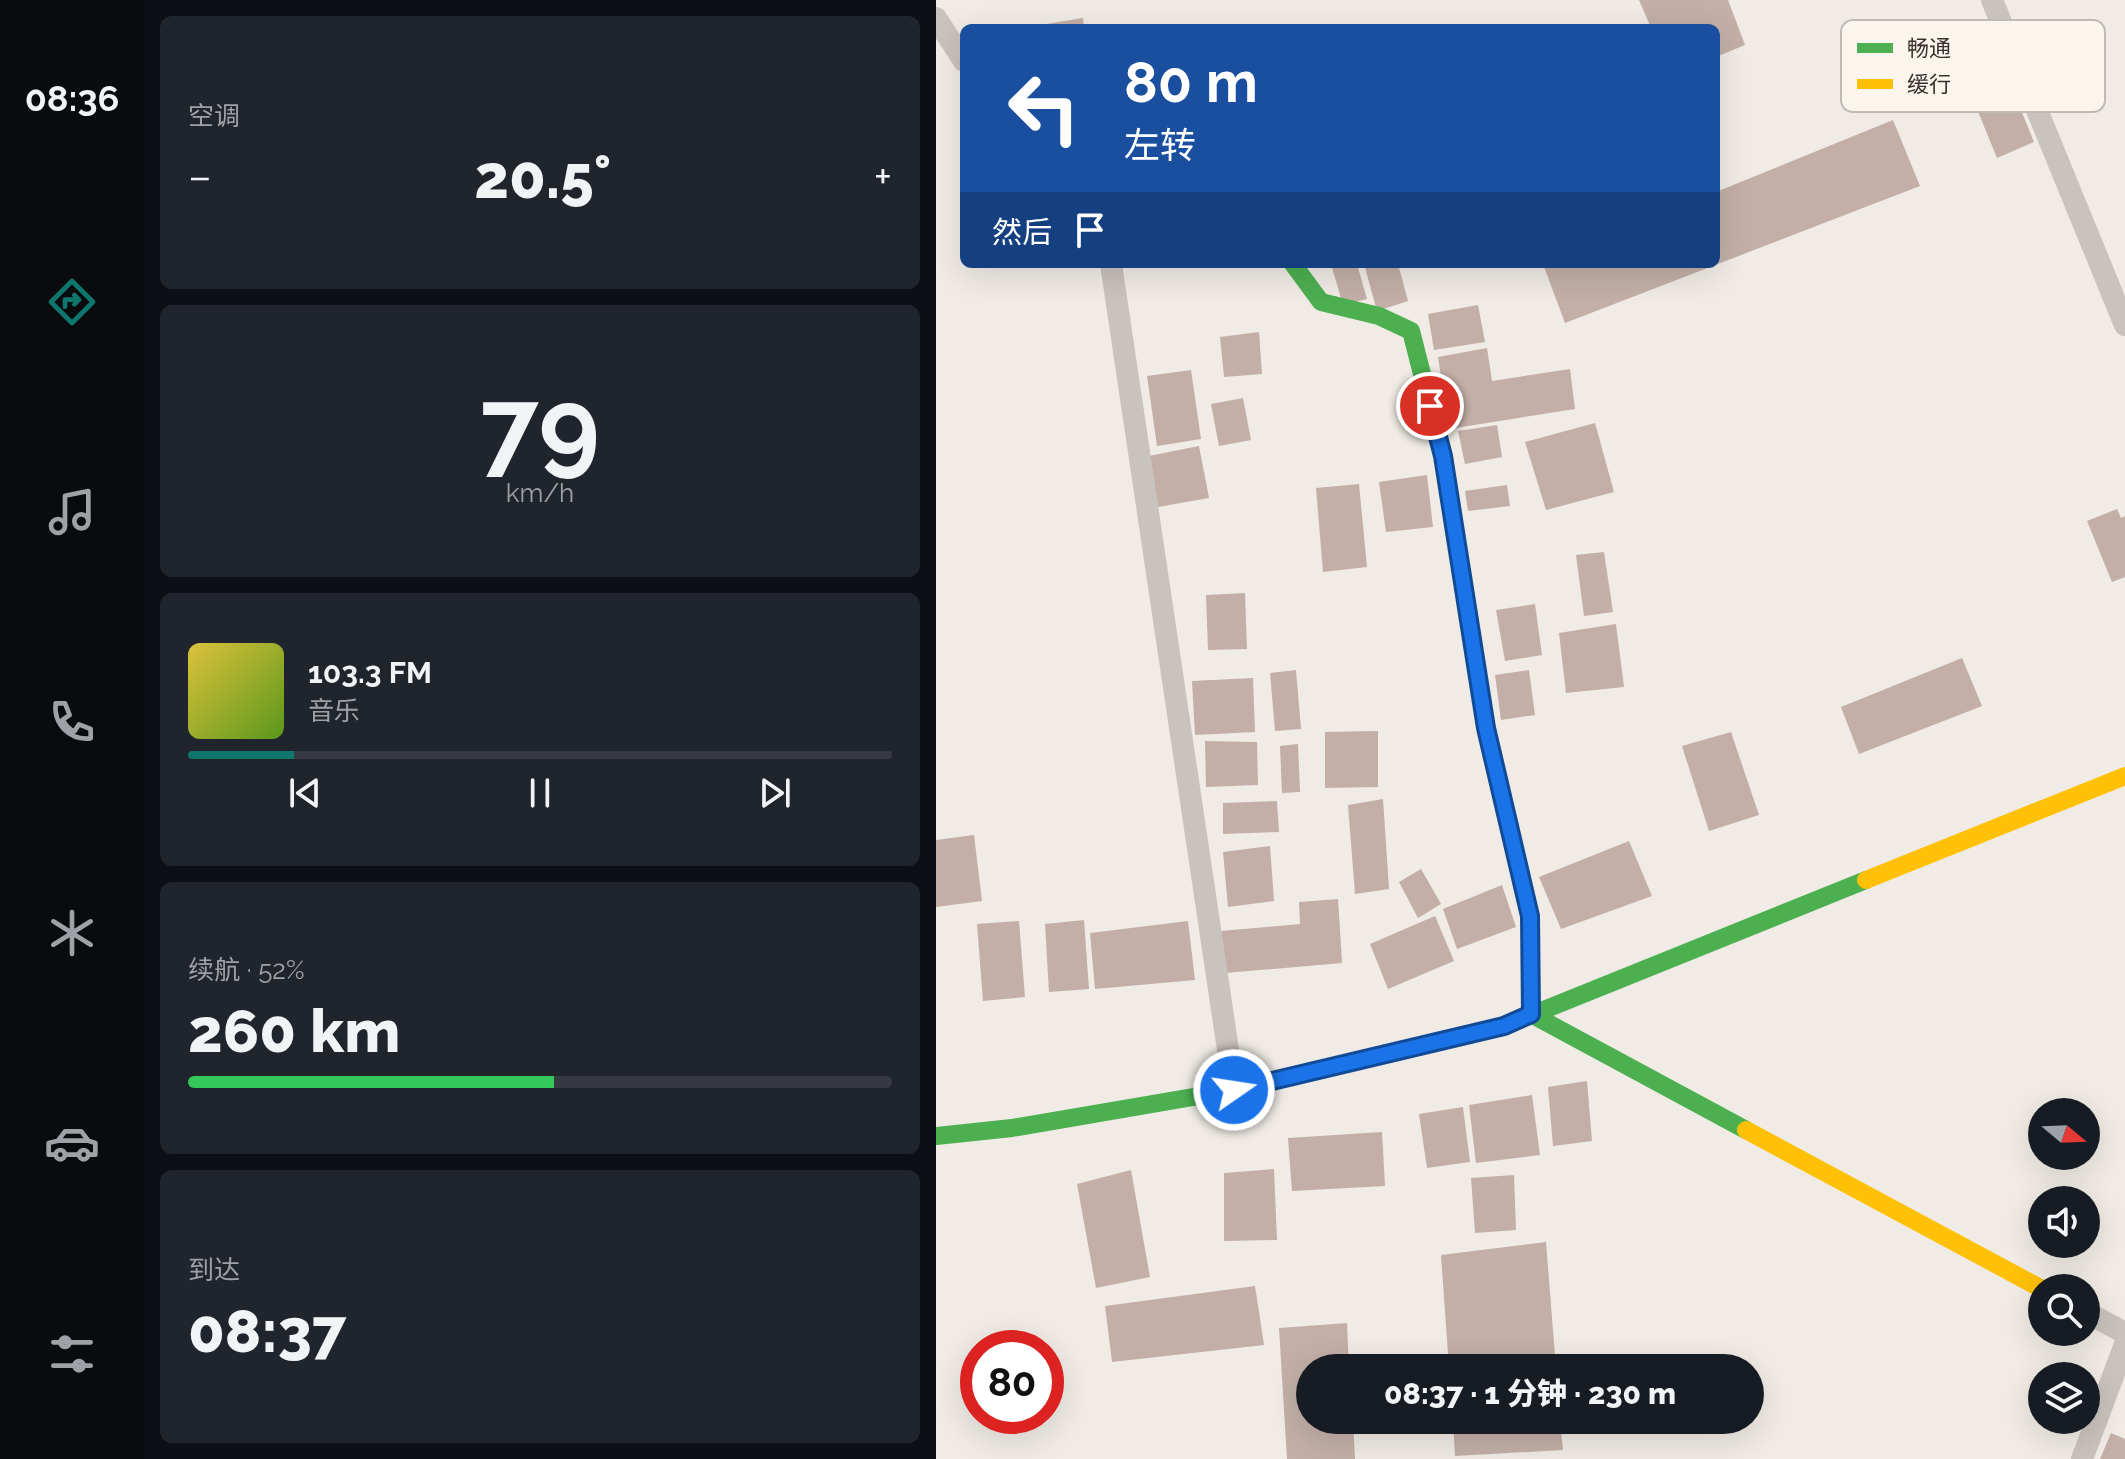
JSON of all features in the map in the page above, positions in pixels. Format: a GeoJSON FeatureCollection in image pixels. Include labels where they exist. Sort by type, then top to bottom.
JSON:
{"type":"FeatureCollection","features":[{"type":"Feature","properties":{"kind":"main road"},"geometry":{"type":"LineString","coordinates":[[1296,268],[1321,302],[1379,316],[1411,331],[1443,456],[1486,728],[1530,916],[1531,1014]]}},
{"type":"Feature","properties":{"kind":"main road"},"geometry":{"type":"LineString","coordinates":[[936,1136],[1012,1128],[1234,1090],[1504,1026],[2125,776]]}},
{"type":"Feature","properties":{"kind":"main road"},"geometry":{"type":"LineString","coordinates":[[1531,1014],[2028,1281]]}},
{"type":"Feature","properties":{"kind":"street"},"geometry":{"type":"LineString","coordinates":[[1992,0],[2000,20]]}},
{"type":"Feature","properties":{"kind":"street"},"geometry":{"type":"LineString","coordinates":[[936,18],[960,55]]}},
{"type":"Feature","properties":{"kind":"street"},"geometry":{"type":"LineString","coordinates":[[2038,112],[2125,325]]}},
{"type":"Feature","properties":{"kind":"street"},"geometry":{"type":"LineString","coordinates":[[1112,268],[1234,1090]]}},
{"type":"Feature","properties":{"kind":"street"},"geometry":{"type":"LineString","coordinates":[[2100,1320],[2125,1333]]}},
{"type":"Feature","properties":{"kind":"street"},"geometry":{"type":"LineString","coordinates":[[2082,1459],[2125,1344]]}},
{"type":"Feature","properties":{"kind":"building"},"geometry":{"type":"Polygon","coordinates":[[[1639,0],[1728,0],[1745,45],[1720,55],[1720,24],[1649,24],[1639,0]]]}},
{"type":"Feature","properties":{"kind":"building"},"geometry":{"type":"Polygon","coordinates":[[[1083,18],[1084,24],[1046,24],[1083,18]]]}},
{"type":"Feature","properties":{"kind":"building"},"geometry":{"type":"Polygon","coordinates":[[[1978,112],[2022,112],[2034,142],[1997,158],[1978,112]]]}},
{"type":"Feature","properties":{"kind":"building"},"geometry":{"type":"Polygon","coordinates":[[[1893,120],[1920,186],[1720,263],[1720,190],[1893,120]]]}},
{"type":"Feature","properties":{"kind":"building"},"geometry":{"type":"Polygon","coordinates":[[[1332,268],[1358,268],[1367,299],[1343,305],[1332,268]]]}},
{"type":"Feature","properties":{"kind":"building"},"geometry":{"type":"Polygon","coordinates":[[[1365,268],[1399,268],[1408,301],[1377,311],[1365,268]]]}},
{"type":"Feature","properties":{"kind":"building"},"geometry":{"type":"Polygon","coordinates":[[[1544,268],[1708,268],[1565,323],[1544,268]]]}},
{"type":"Feature","properties":{"kind":"building"},"geometry":{"type":"Polygon","coordinates":[[[1478,305],[1485,342],[1434,350],[1428,314],[1478,305]]]}},
{"type":"Feature","properties":{"kind":"building"},"geometry":{"type":"Polygon","coordinates":[[[1259,332],[1262,374],[1224,377],[1220,337],[1259,332]]]}},
{"type":"Feature","properties":{"kind":"building"},"geometry":{"type":"Polygon","coordinates":[[[1487,348],[1492,381],[1570,369],[1575,409],[1449,429],[1438,357],[1487,348]]]}},
{"type":"Feature","properties":{"kind":"building"},"geometry":{"type":"Polygon","coordinates":[[[1191,370],[1201,439],[1157,446],[1147,376],[1191,370]]]}},
{"type":"Feature","properties":{"kind":"building"},"geometry":{"type":"Polygon","coordinates":[[[1243,398],[1251,440],[1219,446],[1211,404],[1243,398]]]}},
{"type":"Feature","properties":{"kind":"building"},"geometry":{"type":"Polygon","coordinates":[[[1595,423],[1614,492],[1546,510],[1525,442],[1595,423]]]}},
{"type":"Feature","properties":{"kind":"building"},"geometry":{"type":"Polygon","coordinates":[[[1497,425],[1502,457],[1465,464],[1458,431],[1497,425]]]}},
{"type":"Feature","properties":{"kind":"building"},"geometry":{"type":"Polygon","coordinates":[[[1199,446],[1209,498],[1158,507],[1149,456],[1199,446]]]}},
{"type":"Feature","properties":{"kind":"building"},"geometry":{"type":"Polygon","coordinates":[[[1427,475],[1433,527],[1386,532],[1379,482],[1427,475]]]}},
{"type":"Feature","properties":{"kind":"building"},"geometry":{"type":"Polygon","coordinates":[[[1359,484],[1367,567],[1323,572],[1316,488],[1359,484]]]}},
{"type":"Feature","properties":{"kind":"building"},"geometry":{"type":"Polygon","coordinates":[[[1507,485],[1510,506],[1468,511],[1465,491],[1507,485]]]}},
{"type":"Feature","properties":{"kind":"building"},"geometry":{"type":"Polygon","coordinates":[[[2117,509],[2121,518],[2125,516],[2125,577],[2112,582],[2087,521],[2117,509]]]}},
{"type":"Feature","properties":{"kind":"building"},"geometry":{"type":"Polygon","coordinates":[[[1604,552],[1613,612],[1584,616],[1576,555],[1604,552]]]}},
{"type":"Feature","properties":{"kind":"building"},"geometry":{"type":"Polygon","coordinates":[[[1245,593],[1247,649],[1208,650],[1206,595],[1245,593]]]}},
{"type":"Feature","properties":{"kind":"building"},"geometry":{"type":"Polygon","coordinates":[[[1535,604],[1542,655],[1505,661],[1496,610],[1535,604]]]}},
{"type":"Feature","properties":{"kind":"building"},"geometry":{"type":"Polygon","coordinates":[[[1616,624],[1624,687],[1566,693],[1559,633],[1616,624]]]}},
{"type":"Feature","properties":{"kind":"building"},"geometry":{"type":"Polygon","coordinates":[[[1962,658],[1982,706],[1859,754],[1841,707],[1962,658]]]}},
{"type":"Feature","properties":{"kind":"building"},"geometry":{"type":"Polygon","coordinates":[[[1296,670],[1301,729],[1275,731],[1270,673],[1296,670]]]}},
{"type":"Feature","properties":{"kind":"building"},"geometry":{"type":"Polygon","coordinates":[[[1529,670],[1535,715],[1501,720],[1495,675],[1529,670]]]}},
{"type":"Feature","properties":{"kind":"building"},"geometry":{"type":"Polygon","coordinates":[[[1253,678],[1255,732],[1195,735],[1192,681],[1253,678]]]}},
{"type":"Feature","properties":{"kind":"building"},"geometry":{"type":"Polygon","coordinates":[[[1378,731],[1378,787],[1325,788],[1325,732],[1378,731]]]}},
{"type":"Feature","properties":{"kind":"building"},"geometry":{"type":"Polygon","coordinates":[[[1731,732],[1759,815],[1709,831],[1682,746],[1731,732]]]}},
{"type":"Feature","properties":{"kind":"building"},"geometry":{"type":"Polygon","coordinates":[[[1205,741],[1257,742],[1258,785],[1206,787],[1205,741]]]}},
{"type":"Feature","properties":{"kind":"building"},"geometry":{"type":"Polygon","coordinates":[[[1298,744],[1300,792],[1282,793],[1280,746],[1298,744]]]}},
{"type":"Feature","properties":{"kind":"building"},"geometry":{"type":"Polygon","coordinates":[[[1383,799],[1389,889],[1355,894],[1348,805],[1383,799]]]}},
{"type":"Feature","properties":{"kind":"building"},"geometry":{"type":"Polygon","coordinates":[[[1277,801],[1279,832],[1223,834],[1223,803],[1277,801]]]}},
{"type":"Feature","properties":{"kind":"building"},"geometry":{"type":"Polygon","coordinates":[[[974,835],[982,901],[936,907],[936,840],[974,835]]]}},
{"type":"Feature","properties":{"kind":"building"},"geometry":{"type":"Polygon","coordinates":[[[1629,841],[1652,896],[1561,929],[1539,877],[1629,841]]]}},
{"type":"Feature","properties":{"kind":"building"},"geometry":{"type":"Polygon","coordinates":[[[1270,846],[1274,901],[1228,907],[1223,852],[1270,846]]]}},
{"type":"Feature","properties":{"kind":"building"},"geometry":{"type":"Polygon","coordinates":[[[1421,869],[1441,904],[1418,918],[1399,882],[1421,869]]]}},
{"type":"Feature","properties":{"kind":"building"},"geometry":{"type":"Polygon","coordinates":[[[1502,885],[1516,927],[1457,949],[1443,909],[1502,885]]]}},
{"type":"Feature","properties":{"kind":"building"},"geometry":{"type":"Polygon","coordinates":[[[1338,899],[1342,963],[1225,973],[1221,931],[1300,924],[1299,902],[1338,899]]]}},
{"type":"Feature","properties":{"kind":"building"},"geometry":{"type":"Polygon","coordinates":[[[1435,916],[1454,961],[1388,989],[1370,944],[1435,916]]]}},
{"type":"Feature","properties":{"kind":"building"},"geometry":{"type":"Polygon","coordinates":[[[1084,920],[1089,989],[1049,992],[1045,924],[1084,920]]]}},
{"type":"Feature","properties":{"kind":"building"},"geometry":{"type":"Polygon","coordinates":[[[1019,921],[1025,997],[983,1001],[977,924],[1019,921]]]}},
{"type":"Feature","properties":{"kind":"building"},"geometry":{"type":"Polygon","coordinates":[[[1188,921],[1195,980],[1095,989],[1090,933],[1188,921]]]}},
{"type":"Feature","properties":{"kind":"building"},"geometry":{"type":"Polygon","coordinates":[[[1587,1081],[1592,1141],[1553,1146],[1548,1087],[1587,1081]]]}},
{"type":"Feature","properties":{"kind":"building"},"geometry":{"type":"Polygon","coordinates":[[[1532,1095],[1540,1155],[1476,1163],[1469,1105],[1532,1095]]]}},
{"type":"Feature","properties":{"kind":"building"},"geometry":{"type":"Polygon","coordinates":[[[1463,1107],[1470,1162],[1427,1168],[1419,1114],[1463,1107]]]}},
{"type":"Feature","properties":{"kind":"building"},"geometry":{"type":"Polygon","coordinates":[[[1382,1132],[1385,1186],[1292,1191],[1288,1138],[1382,1132]]]}},
{"type":"Feature","properties":{"kind":"building"},"geometry":{"type":"Polygon","coordinates":[[[1274,1169],[1277,1240],[1224,1241],[1224,1173],[1274,1169]]]}},
{"type":"Feature","properties":{"kind":"building"},"geometry":{"type":"Polygon","coordinates":[[[1131,1170],[1150,1277],[1096,1288],[1077,1184],[1131,1170]]]}},
{"type":"Feature","properties":{"kind":"building"},"geometry":{"type":"Polygon","coordinates":[[[1514,1175],[1516,1230],[1475,1233],[1471,1178],[1514,1175]]]}},
{"type":"Feature","properties":{"kind":"building"},"geometry":{"type":"Polygon","coordinates":[[[1546,1242],[1555,1354],[1448,1354],[1441,1255],[1546,1242]]]}},
{"type":"Feature","properties":{"kind":"building"},"geometry":{"type":"Polygon","coordinates":[[[1255,1286],[1264,1345],[1112,1362],[1105,1306],[1255,1286]]]}},
{"type":"Feature","properties":{"kind":"building"},"geometry":{"type":"Polygon","coordinates":[[[1347,1323],[1348,1354],[1296,1354],[1296,1434],[1354,1434],[1355,1459],[1287,1459],[1279,1328],[1347,1323]]]}},
{"type":"Feature","properties":{"kind":"building"},"geometry":{"type":"Polygon","coordinates":[[[2111,1433],[2125,1439],[2125,1459],[2100,1459],[2111,1433]]]}},
{"type":"Feature","properties":{"kind":"building"},"geometry":{"type":"Polygon","coordinates":[[[1454,1434],[1561,1434],[1563,1450],[1455,1456],[1454,1434]]]}},
{"type":"Feature","properties":{"kind":"traffic: fast"},"geometry":{"type":"LineString","coordinates":[[1296,268],[1321,302],[1379,316],[1411,331],[1443,456],[1486,728],[1530,916],[1531,1014],[1746,1130]]}},
{"type":"Feature","properties":{"kind":"traffic: fast"},"geometry":{"type":"LineString","coordinates":[[936,1136],[1012,1128],[1234,1090],[1504,1026],[1866,880]]}},
{"type":"Feature","properties":{"kind":"traffic: slow"},"geometry":{"type":"LineString","coordinates":[[1866,880],[2125,776]]}},
{"type":"Feature","properties":{"kind":"traffic: slow"},"geometry":{"type":"LineString","coordinates":[[1746,1130],[2028,1281]]}},
{"type":"Feature","properties":{"kind":"route"},"geometry":{"type":"LineString","coordinates":[[1234,1090],[1504,1026],[1531,1014],[1530,916],[1486,728],[1443,456],[1430,406]]}}]}
